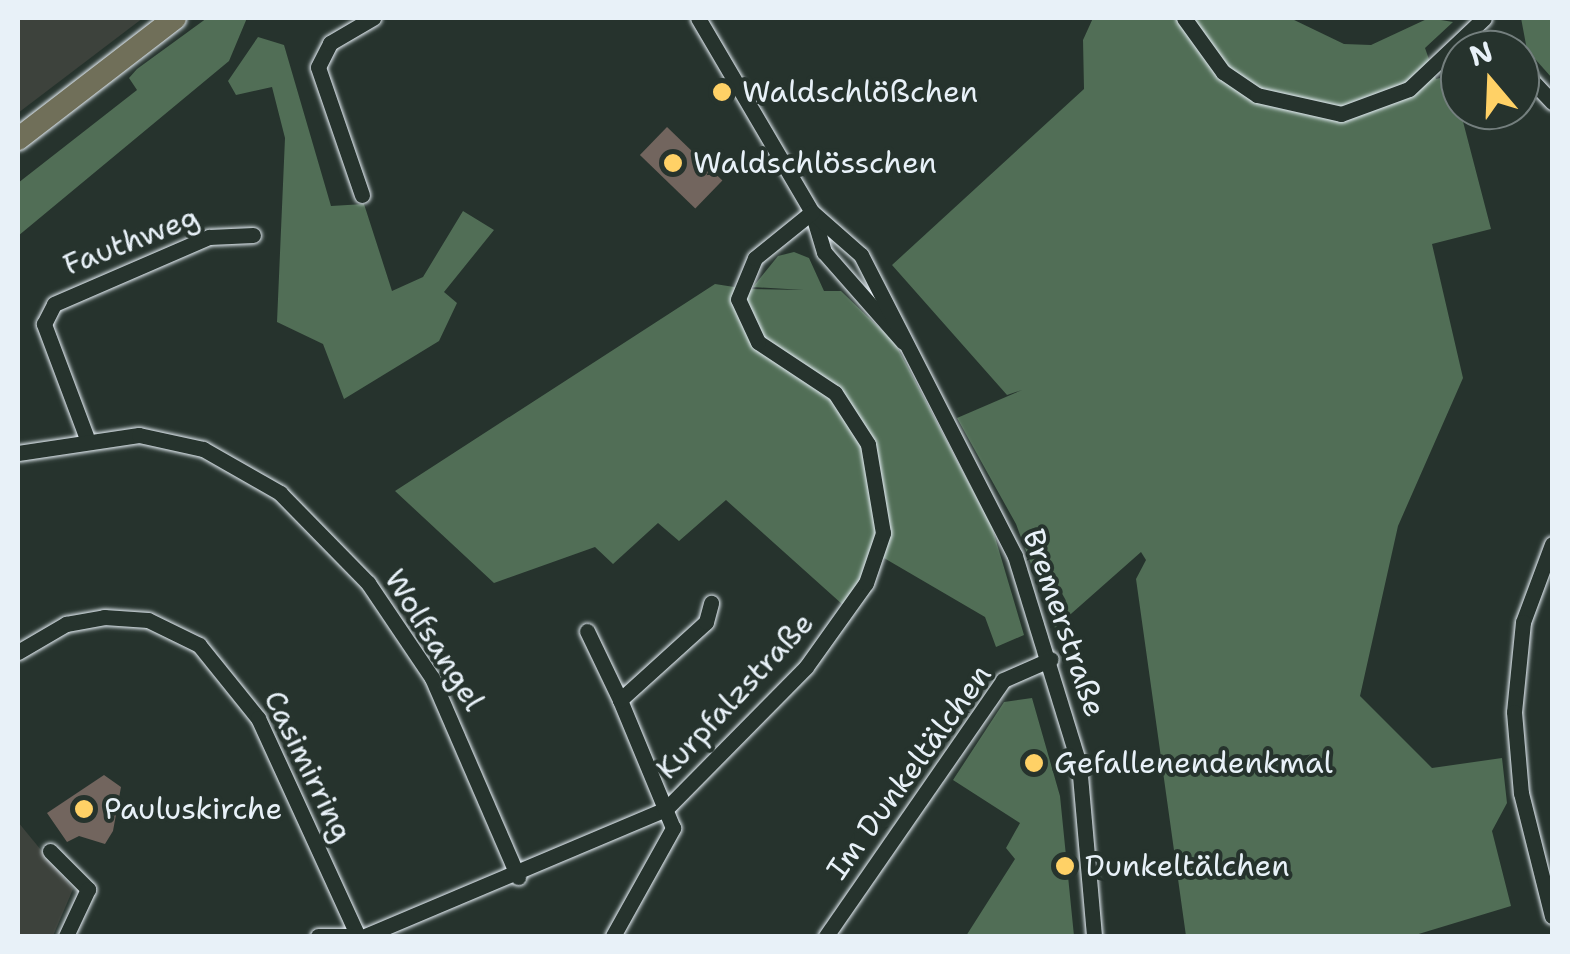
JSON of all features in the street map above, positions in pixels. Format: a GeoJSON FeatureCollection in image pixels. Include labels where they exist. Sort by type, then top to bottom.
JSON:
{"type":"FeatureCollection","features":[{"type":"Feature","properties":{"kind":"main road"},"geometry":{"type":"LineString","coordinates":[[18,140],[175,18]]}},
{"type":"Feature","properties":{"kind":"street"},"geometry":{"type":"LineString","coordinates":[[362,195],[318,67],[330,43],[373,18]]}},
{"type":"Feature","properties":{"kind":"street","name":"Bremerstraße"},"geometry":{"type":"LineString","coordinates":[[698,18],[812,212],[824,252],[909,349]]}},
{"type":"Feature","properties":{"kind":"street"},"geometry":{"type":"LineString","coordinates":[[1184,18],[1224,72],[1297,110],[1378,105],[1440,66]]}},
{"type":"Feature","properties":{"kind":"street","name":"Bremerstraße"},"geometry":{"type":"LineString","coordinates":[[812,212],[861,255],[979,474],[1051,658],[1079,764],[1094,936]]}},
{"type":"Feature","properties":{"kind":"street","name":"Kurpfalzstraße"},"geometry":{"type":"LineString","coordinates":[[361,936],[518,877],[666,809],[806,667],[879,551],[880,476],[850,412],[758,342],[741,315],[740,284],[756,258],[812,212]]}},
{"type":"Feature","properties":{"kind":"street","name":"Fauthweg"},"geometry":{"type":"LineString","coordinates":[[86,436],[44,324],[54,304],[209,237],[253,235]]}},
{"type":"Feature","properties":{"kind":"street","name":"Wolfsangel"},"geometry":{"type":"LineString","coordinates":[[18,453],[86,436],[203,448],[254,474],[322,532],[432,678],[518,877]]}},
{"type":"Feature","properties":{"kind":"street"},"geometry":{"type":"LineString","coordinates":[[1552,544],[1523,622],[1514,712],[1521,793],[1552,916]]}},
{"type":"Feature","properties":{"kind":"street"},"geometry":{"type":"LineString","coordinates":[[620,700],[706,622],[711,603]]}},
{"type":"Feature","properties":{"kind":"street","name":"Casimirring"},"geometry":{"type":"LineString","coordinates":[[18,652],[66,624],[104,617],[148,620],[199,645],[258,718],[361,936]]}},
{"type":"Feature","properties":{"kind":"street"},"geometry":{"type":"LineString","coordinates":[[587,631],[666,809],[671,842],[613,936]]}},
{"type":"Feature","properties":{"kind":"street","name":"Im Dunkeltälchen"},"geometry":{"type":"LineString","coordinates":[[826,936],[1004,680],[1051,658]]}},
{"type":"Feature","properties":{"kind":"street"},"geometry":{"type":"LineString","coordinates":[[50,851],[88,889],[66,936]]}},
{"type":"Feature","properties":{"kind":"street"},"geometry":{"type":"LineString","coordinates":[[318,936],[350,936]]}},
{"type":"Feature","properties":{"kind":"shaded area"},"geometry":{"type":"Polygon","coordinates":[[[18,18],[143,18],[18,113],[18,18]]]}},
{"type":"Feature","properties":{"kind":"shaded area"},"geometry":{"type":"Polygon","coordinates":[[[18,822],[73,889],[53,936],[18,936],[18,822]]]}},
{"type":"Feature","properties":{"kind":"green space"},"geometry":{"type":"Polygon","coordinates":[[[207,18],[247,18],[229,61],[18,236],[18,183],[137,90],[129,78],[137,69],[207,18]]]}},
{"type":"Feature","properties":{"kind":"green space"},"geometry":{"type":"Polygon","coordinates":[[[1093,18],[1290,18],[1344,44],[1371,45],[1429,18],[1453,22],[1425,48],[1436,79],[1440,78],[1440,130],[1465,130],[1491,229],[1432,244],[1463,378],[1398,526],[1360,696],[1432,768],[1502,758],[1507,803],[1492,831],[1511,906],[1412,936],[1186,936],[1136,579],[1146,560],[1141,552],[1055,628],[1016,524],[957,418],[1022,390],[1007,395],[892,265],[1084,89],[1083,40],[1093,18]]]}},
{"type":"Feature","properties":{"kind":"green space"},"geometry":{"type":"Polygon","coordinates":[[[1521,18],[1552,18],[1552,78],[1540,65],[1540,30],[1523,30],[1521,18]]]}},
{"type":"Feature","properties":{"kind":"green space"},"geometry":{"type":"Polygon","coordinates":[[[258,37],[284,45],[331,206],[364,204],[392,291],[423,277],[463,211],[494,230],[444,292],[457,303],[439,341],[344,399],[323,344],[277,322],[285,138],[272,87],[236,95],[228,81],[258,37]]]}},
{"type":"Feature","properties":{"kind":"green space"},"geometry":{"type":"Polygon","coordinates":[[[794,252],[809,258],[824,291],[841,291],[895,343],[992,527],[1024,635],[996,647],[985,617],[884,558],[852,613],[726,500],[679,541],[658,523],[613,564],[595,547],[494,583],[395,491],[715,284],[747,289],[804,290],[753,287],[778,256],[794,252]]]}},
{"type":"Feature","properties":{"kind":"green space"},"geometry":{"type":"Polygon","coordinates":[[[1032,698],[1060,796],[1074,936],[966,936],[1015,859],[1006,848],[1020,823],[953,780],[1004,702],[1032,698]]]}},
{"type":"Feature","properties":{"kind":"building","name":"Waldschlösschen"},"geometry":{"type":"Polygon","coordinates":[[[667,127],[722,180],[695,209],[640,155],[667,127]]]}},
{"type":"Feature","properties":{"kind":"building","name":"Pauluskirche"},"geometry":{"type":"Polygon","coordinates":[[[104,775],[121,787],[113,831],[105,844],[79,836],[67,842],[47,813],[104,775]]]}},
{"type":"Feature","properties":{"kind":"place","name":"Waldschlößchen"},"geometry":{"type":"Point","coordinates":[722,92]}},
{"type":"Feature","properties":{"kind":"place","name":"Waldschlösschen"},"geometry":{"type":"Point","coordinates":[673,163]}},
{"type":"Feature","properties":{"kind":"place","name":"Gefallenendenkmal"},"geometry":{"type":"Point","coordinates":[1034,763]}},
{"type":"Feature","properties":{"kind":"place","name":"Pauluskirche"},"geometry":{"type":"Point","coordinates":[84,809]}},
{"type":"Feature","properties":{"kind":"place","name":"Dunkeltälchen"},"geometry":{"type":"Point","coordinates":[1065,866]}}]}
